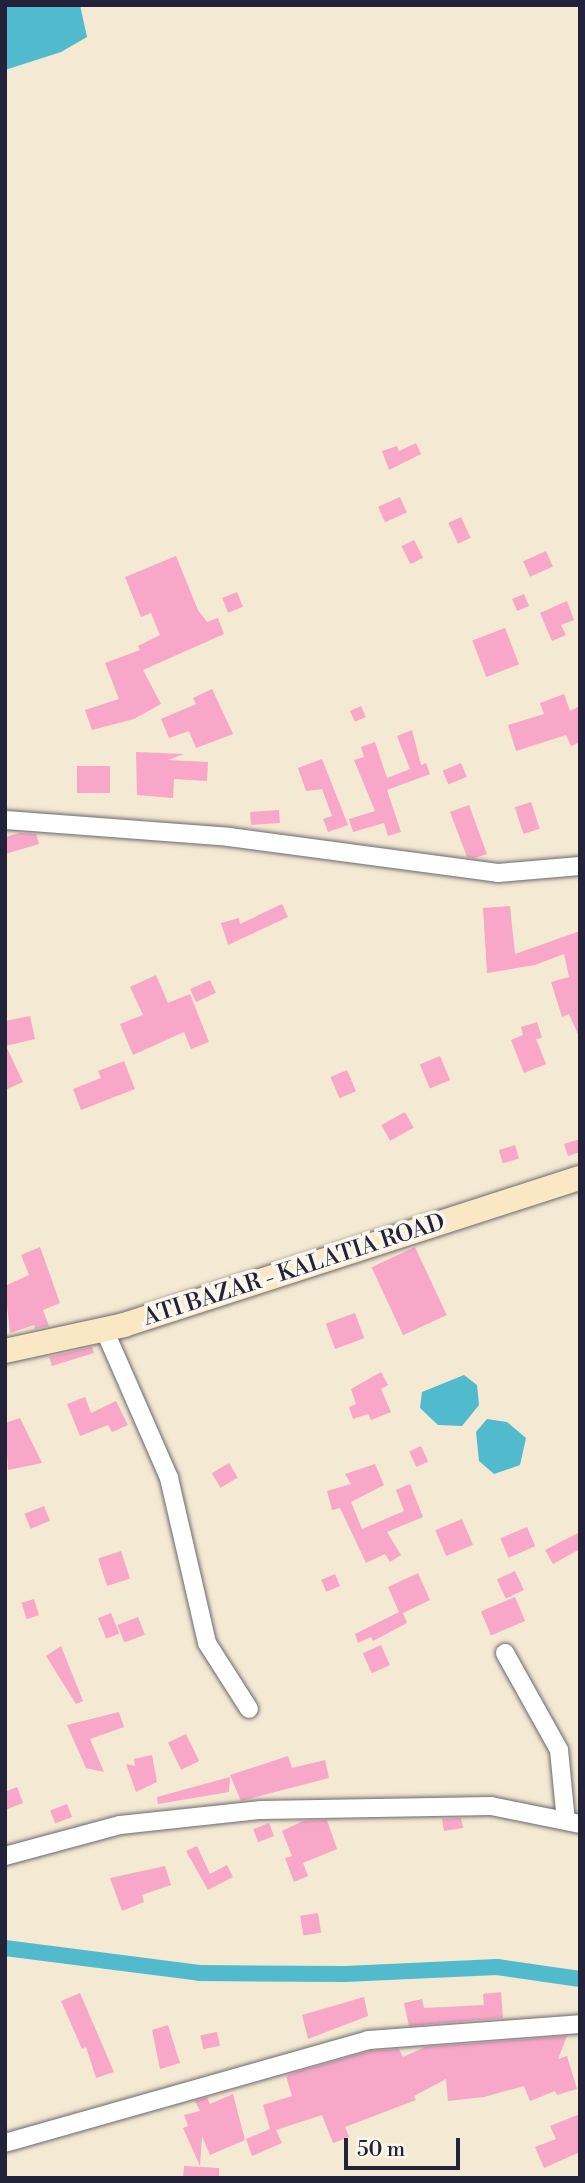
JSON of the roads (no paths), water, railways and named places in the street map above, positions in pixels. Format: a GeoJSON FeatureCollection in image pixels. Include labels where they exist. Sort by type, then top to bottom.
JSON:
{"type":"FeatureCollection","features":[{"type":"Feature","properties":{"kind":"main road","name":"ATI BAZAR - KALATIA ROAD"},"geometry":{"type":"LineString","coordinates":[[5,1351],[104,1329],[580,1178]]}},
{"type":"Feature","properties":{"kind":"street"},"geometry":{"type":"LineString","coordinates":[[5,820],[229,837],[498,873],[580,866]]}},
{"type":"Feature","properties":{"kind":"street"},"geometry":{"type":"LineString","coordinates":[[104,1329],[169,1478],[207,1643],[249,1709]]}},
{"type":"Feature","properties":{"kind":"street"},"geometry":{"type":"LineString","coordinates":[[5,1856],[120,1825],[261,1811],[491,1806],[573,1823],[559,1750],[505,1653]]}},
{"type":"Feature","properties":{"kind":"street"},"geometry":{"type":"LineString","coordinates":[[5,2144],[368,2040],[580,2024]]}},
{"type":"Feature","properties":{"kind":"water"},"geometry":{"type":"Polygon","coordinates":[[[5,5],[80,5],[87,37],[61,52],[5,70],[5,5]]]}},
{"type":"Feature","properties":{"kind":"water"},"geometry":{"type":"Polygon","coordinates":[[[464,1375],[477,1385],[479,1405],[462,1426],[438,1425],[420,1408],[422,1392],[464,1375]]]}},
{"type":"Feature","properties":{"kind":"water"},"geometry":{"type":"Polygon","coordinates":[[[487,1419],[507,1422],[526,1438],[520,1465],[494,1474],[479,1461],[476,1432],[487,1419]]]}},
{"type":"Feature","properties":{"kind":"waterway"},"geometry":{"type":"LineString","coordinates":[[5,1948],[199,1973],[345,1974],[497,1967],[580,1979]]}}]}
